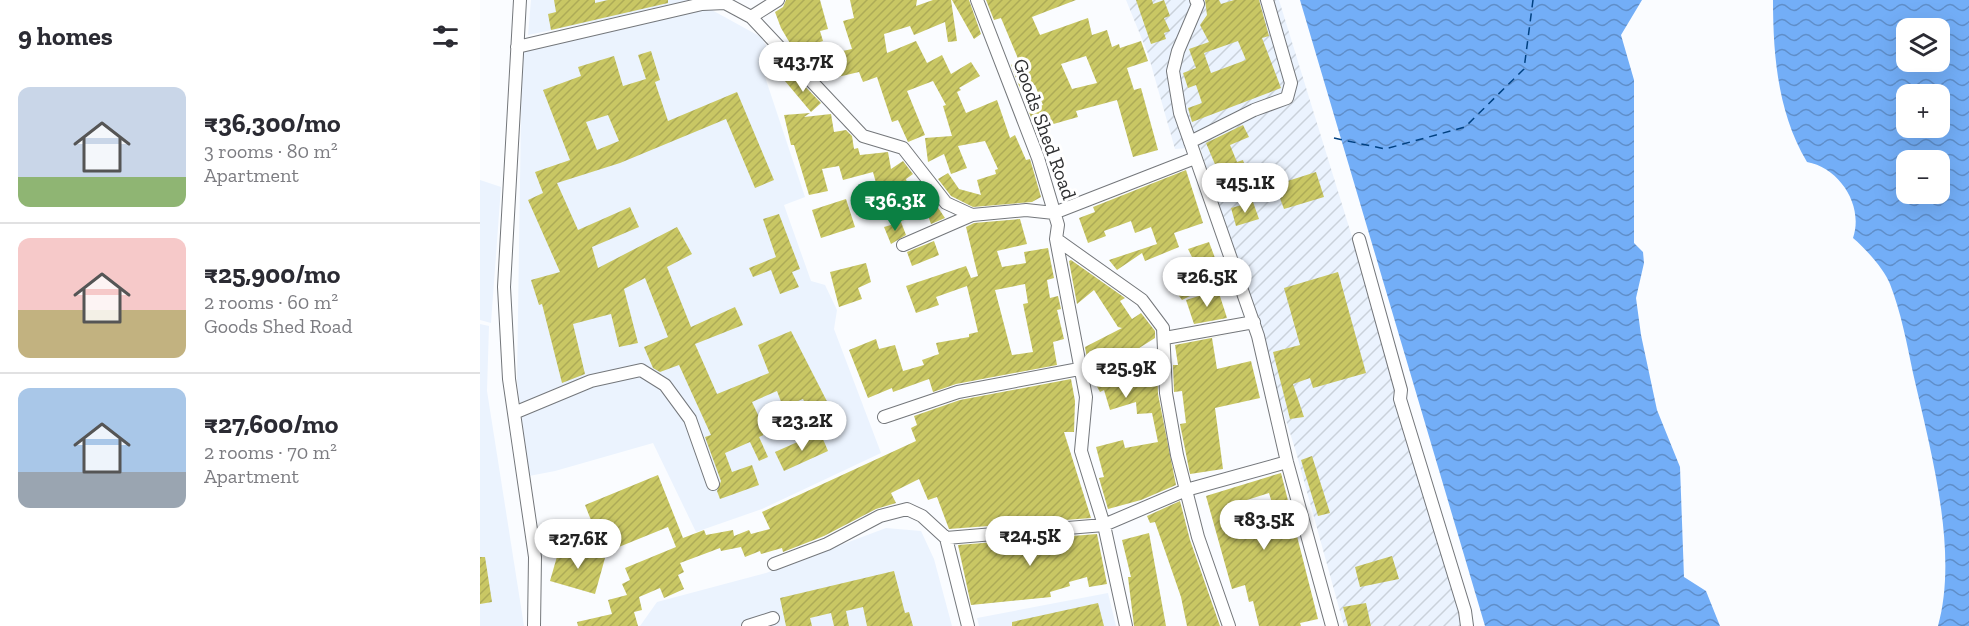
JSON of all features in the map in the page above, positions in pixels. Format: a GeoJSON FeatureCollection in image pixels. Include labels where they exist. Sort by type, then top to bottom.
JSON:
{"type":"FeatureCollection","features":[{"type":"Feature","properties":{"kind":"street"},"geometry":{"type":"LineString","coordinates":[[520,0],[504,288],[509,380],[535,557],[534,626]]}},
{"type":"Feature","properties":{"kind":"street"},"geometry":{"type":"LineString","coordinates":[[751,17],[778,0]]}},
{"type":"Feature","properties":{"kind":"street","name":"Goods Shed Road"},"geometry":{"type":"LineString","coordinates":[[976,0],[1038,158],[1058,225],[1056,239],[1086,397],[1081,451],[1104,525],[1126,626]]}},
{"type":"Feature","properties":{"kind":"street"},"geometry":{"type":"LineString","coordinates":[[1197,0],[1198,4],[1178,51],[1173,71],[1180,112],[1254,322],[1287,462],[1332,626]]}},
{"type":"Feature","properties":{"kind":"street"},"geometry":{"type":"LineString","coordinates":[[1190,142],[1254,110],[1287,98],[1291,83],[1267,0]]}},
{"type":"Feature","properties":{"kind":"street"},"geometry":{"type":"LineString","coordinates":[[517,47],[702,4],[737,4],[863,136],[903,148],[946,203],[972,214]]}},
{"type":"Feature","properties":{"kind":"street"},"geometry":{"type":"LineString","coordinates":[[903,245],[972,214],[1026,210],[1054,213],[1195,158]]}},
{"type":"Feature","properties":{"kind":"street"},"geometry":{"type":"LineString","coordinates":[[1056,239],[1142,300],[1163,328],[1166,393],[1186,490],[1198,537],[1229,626]]}},
{"type":"Feature","properties":{"kind":"street"},"geometry":{"type":"LineString","coordinates":[[1359,239],[1401,390],[1400,399],[1465,611],[1467,626]]}},
{"type":"Feature","properties":{"kind":"street"},"geometry":{"type":"LineString","coordinates":[[1165,338],[1254,322]]}},
{"type":"Feature","properties":{"kind":"street"},"geometry":{"type":"LineString","coordinates":[[884,417],[958,392],[1079,369]]}},
{"type":"Feature","properties":{"kind":"street"},"geometry":{"type":"LineString","coordinates":[[514,413],[591,381],[640,370],[665,385],[690,419],[713,484]]}},
{"type":"Feature","properties":{"kind":"street"},"geometry":{"type":"LineString","coordinates":[[946,538],[1104,525],[1186,490],[1287,462]]}},
{"type":"Feature","properties":{"kind":"street"},"geometry":{"type":"LineString","coordinates":[[774,564],[827,544],[880,516],[907,509],[922,516],[946,538],[968,626]]}},
{"type":"Feature","properties":{"kind":"street"},"geometry":{"type":"LineString","coordinates":[[748,626],[773,618]]}},
{"type":"Feature","properties":{"kind":"shaded area"},"geometry":{"type":"Polygon","coordinates":[[[531,0],[699,0],[528,35],[531,0]]]}},
{"type":"Feature","properties":{"kind":"shaded area"},"geometry":{"type":"Polygon","coordinates":[[[1126,0],[1279,0],[1472,626],[1344,626],[1296,452],[1200,147],[1175,149],[1148,54],[1126,0]]]}},
{"type":"Feature","properties":{"kind":"shaded area"},"geometry":{"type":"Polygon","coordinates":[[[710,9],[761,37],[773,57],[765,77],[805,197],[784,205],[811,281],[825,285],[837,310],[834,329],[881,453],[762,509],[696,532],[653,443],[555,471],[529,476],[517,381],[522,50],[710,9]]]}},
{"type":"Feature","properties":{"kind":"shaded area"},"geometry":{"type":"Polygon","coordinates":[[[480,180],[501,187],[491,323],[480,320],[480,180]]]}},
{"type":"Feature","properties":{"kind":"shaded area"},"geometry":{"type":"Polygon","coordinates":[[[480,324],[489,326],[487,391],[524,626],[480,626],[480,324]]]}},
{"type":"Feature","properties":{"kind":"shaded area"},"geometry":{"type":"Polygon","coordinates":[[[886,528],[921,531],[934,559],[952,626],[640,626],[657,602],[766,573],[886,528]]]}},
{"type":"Feature","properties":{"kind":"shaded area"},"geometry":{"type":"Polygon","coordinates":[[[1108,593],[1116,626],[979,626],[977,618],[1108,593]]]}},
{"type":"Feature","properties":{"kind":"water"},"geometry":{"type":"Polygon","coordinates":[[[1300,0],[1642,0],[1621,35],[1634,80],[1634,243],[1643,252],[1644,263],[1636,298],[1641,335],[1657,410],[1680,467],[1684,577],[1706,591],[1720,626],[1485,626],[1300,0]]]}},
{"type":"Feature","properties":{"kind":"water"},"geometry":{"type":"Polygon","coordinates":[[[1773,0],[1969,0],[1969,626],[1938,626],[1944,597],[1945,565],[1940,499],[1906,339],[1894,295],[1879,266],[1853,238],[1856,226],[1855,213],[1847,190],[1830,172],[1807,162],[1797,143],[1783,104],[1774,42],[1773,0]]]}},
{"type":"Feature","properties":{"kind":"building"},"geometry":{"type":"Polygon","coordinates":[[[554,0],[595,0],[595,3],[608,0],[668,0],[668,3],[551,30],[548,14],[556,12],[554,0]]]}},
{"type":"Feature","properties":{"kind":"building"},"geometry":{"type":"Polygon","coordinates":[[[786,0],[820,0],[828,29],[820,31],[823,41],[794,50],[775,12],[783,7],[786,0]]]}},
{"type":"Feature","properties":{"kind":"building"},"geometry":{"type":"Polygon","coordinates":[[[850,0],[917,0],[916,6],[933,0],[951,0],[957,41],[948,42],[945,22],[914,35],[910,26],[884,34],[887,53],[916,41],[927,63],[942,55],[951,74],[971,62],[980,76],[959,88],[961,90],[957,92],[966,113],[997,100],[1010,138],[1015,135],[1026,160],[1030,159],[1041,197],[1032,202],[973,207],[951,196],[938,179],[948,173],[959,189],[981,195],[977,180],[996,174],[995,170],[998,169],[985,141],[958,146],[967,168],[951,174],[944,154],[928,162],[925,138],[952,136],[943,106],[946,105],[933,81],[907,91],[925,135],[908,142],[898,120],[892,122],[877,77],[863,82],[859,72],[829,79],[824,55],[852,49],[843,21],[854,18],[850,0]]]}},
{"type":"Feature","properties":{"kind":"building"},"geometry":{"type":"Polygon","coordinates":[[[952,0],[969,0],[981,34],[974,39],[952,0]]]}},
{"type":"Feature","properties":{"kind":"building"},"geometry":{"type":"Polygon","coordinates":[[[986,0],[1076,0],[1032,17],[1040,35],[1088,18],[1092,35],[1107,30],[1112,47],[1119,44],[1120,48],[1141,41],[1148,61],[1127,68],[1134,90],[1141,88],[1158,150],[1133,157],[1117,100],[1076,111],[1078,117],[1036,129],[1028,110],[1043,105],[1035,85],[1021,91],[1011,65],[1019,61],[1001,18],[994,20],[986,0]],[[1086,56],[1061,64],[1072,89],[1097,83],[1086,56]]]}},
{"type":"Feature","properties":{"kind":"building"},"geometry":{"type":"Polygon","coordinates":[[[1136,0],[1152,0],[1153,4],[1164,0],[1170,16],[1164,18],[1170,31],[1164,33],[1166,39],[1151,44],[1136,0]]]}},
{"type":"Feature","properties":{"kind":"building"},"geometry":{"type":"Polygon","coordinates":[[[1205,0],[1219,0],[1221,4],[1234,0],[1259,0],[1269,36],[1262,38],[1281,88],[1192,122],[1188,108],[1202,103],[1196,85],[1188,88],[1183,73],[1196,68],[1189,49],[1209,42],[1200,25],[1207,15],[1205,0]],[[1238,41],[1204,53],[1211,73],[1246,60],[1238,41]]]}},
{"type":"Feature","properties":{"kind":"building"},"geometry":{"type":"Polygon","coordinates":[[[651,51],[660,80],[655,82],[668,121],[737,92],[774,180],[755,188],[726,119],[620,163],[557,183],[578,230],[630,207],[639,227],[592,247],[598,268],[677,227],[692,254],[667,267],[691,327],[735,307],[743,325],[695,344],[717,394],[769,373],[758,345],[791,331],[836,419],[817,428],[803,399],[783,407],[777,391],[752,402],[760,419],[768,416],[774,430],[759,437],[768,457],[759,461],[750,442],[725,453],[732,472],[752,465],[759,485],[720,499],[717,491],[721,481],[705,437],[711,435],[679,365],[660,372],[653,368],[644,347],[668,337],[645,278],[624,289],[638,343],[619,347],[611,314],[573,324],[585,374],[562,383],[542,304],[539,305],[531,280],[560,272],[528,200],[543,193],[535,172],[570,160],[543,90],[581,76],[578,67],[614,56],[623,86],[646,79],[638,55],[651,51]],[[608,115],[586,122],[597,150],[619,141],[608,115]]]}},
{"type":"Feature","properties":{"kind":"building"},"geometry":{"type":"Polygon","coordinates":[[[793,74],[821,103],[811,112],[785,81],[793,74]]]}},
{"type":"Feature","properties":{"kind":"building"},"geometry":{"type":"Polygon","coordinates":[[[810,113],[804,117],[831,114],[834,132],[846,130],[852,136],[854,149],[858,148],[860,155],[888,152],[891,169],[903,161],[913,174],[906,179],[911,196],[926,190],[945,218],[931,224],[927,213],[898,222],[891,198],[881,201],[873,172],[843,180],[839,166],[822,169],[828,191],[809,195],[794,145],[791,145],[784,115],[810,113]]]}},
{"type":"Feature","properties":{"kind":"building"},"geometry":{"type":"Polygon","coordinates":[[[1243,125],[1249,137],[1230,145],[1237,162],[1243,160],[1249,179],[1225,188],[1206,143],[1243,125]]]}},
{"type":"Feature","properties":{"kind":"building"},"geometry":{"type":"Polygon","coordinates":[[[1186,170],[1203,223],[1174,233],[1179,247],[1145,261],[1142,253],[1117,270],[1109,260],[1157,244],[1151,227],[1135,233],[1131,221],[1104,231],[1106,236],[1088,243],[1079,218],[1095,212],[1093,207],[1186,170]]]}},
{"type":"Feature","properties":{"kind":"building"},"geometry":{"type":"Polygon","coordinates":[[[1316,172],[1324,197],[1284,209],[1275,185],[1316,172]]]}},
{"type":"Feature","properties":{"kind":"building"},"geometry":{"type":"Polygon","coordinates":[[[846,199],[855,227],[821,238],[812,210],[846,199]]]}},
{"type":"Feature","properties":{"kind":"building"},"geometry":{"type":"Polygon","coordinates":[[[1253,202],[1259,219],[1236,226],[1231,208],[1253,202]]]}},
{"type":"Feature","properties":{"kind":"building"},"geometry":{"type":"Polygon","coordinates":[[[779,214],[800,269],[792,272],[799,287],[780,294],[771,270],[753,277],[749,268],[776,257],[763,219],[779,214]]]}},
{"type":"Feature","properties":{"kind":"building"},"geometry":{"type":"Polygon","coordinates":[[[1020,219],[1027,244],[997,251],[1002,267],[1026,263],[1024,252],[1048,248],[1054,278],[1047,280],[1050,298],[1058,296],[1061,309],[1057,310],[1064,339],[1053,342],[1057,365],[956,384],[933,392],[929,379],[893,392],[892,388],[868,398],[849,350],[876,339],[879,349],[895,345],[903,371],[924,365],[922,360],[939,354],[936,343],[969,337],[969,334],[978,332],[967,286],[936,297],[939,305],[916,313],[906,286],[966,266],[971,278],[978,276],[966,227],[974,223],[1020,219]],[[1025,284],[995,290],[1012,355],[1033,352],[1023,304],[1028,303],[1025,284]]]}},
{"type":"Feature","properties":{"kind":"building"},"geometry":{"type":"Polygon","coordinates":[[[901,222],[906,235],[891,244],[884,227],[901,222]]]}},
{"type":"Feature","properties":{"kind":"building"},"geometry":{"type":"Polygon","coordinates":[[[934,241],[939,255],[912,266],[907,252],[934,241]]]}},
{"type":"Feature","properties":{"kind":"building"},"geometry":{"type":"Polygon","coordinates":[[[1209,242],[1218,266],[1186,277],[1192,295],[1182,300],[1163,274],[1193,259],[1188,249],[1209,242]]]}},
{"type":"Feature","properties":{"kind":"building"},"geometry":{"type":"Polygon","coordinates":[[[1071,260],[1125,298],[1120,301],[1132,319],[1141,313],[1155,331],[1155,338],[1128,355],[1135,368],[1157,366],[1158,394],[1176,485],[1141,500],[1108,509],[1099,478],[1104,477],[1096,447],[1123,440],[1125,448],[1158,442],[1152,413],[1137,414],[1136,402],[1110,410],[1104,390],[1100,392],[1090,374],[1085,347],[1122,328],[1118,327],[1094,290],[1077,304],[1069,261],[1071,260]]]}},
{"type":"Feature","properties":{"kind":"building"},"geometry":{"type":"Polygon","coordinates":[[[866,263],[871,282],[858,288],[862,299],[839,307],[830,272],[866,263]]]}},
{"type":"Feature","properties":{"kind":"building"},"geometry":{"type":"Polygon","coordinates":[[[1338,272],[1366,373],[1313,388],[1310,378],[1293,384],[1304,417],[1290,419],[1273,352],[1300,345],[1284,288],[1338,272]]]}},
{"type":"Feature","properties":{"kind":"building"},"geometry":{"type":"Polygon","coordinates":[[[1218,290],[1227,318],[1194,324],[1186,300],[1218,290]]]}},
{"type":"Feature","properties":{"kind":"building"},"geometry":{"type":"Polygon","coordinates":[[[1232,334],[1212,338],[1217,369],[1251,361],[1260,398],[1215,408],[1223,469],[1190,474],[1180,424],[1186,423],[1182,391],[1174,392],[1173,365],[1178,365],[1175,345],[1232,334]]]}},
{"type":"Feature","properties":{"kind":"building"},"geometry":{"type":"Polygon","coordinates":[[[1071,379],[1075,401],[1074,432],[1064,432],[1091,518],[949,529],[937,497],[928,500],[919,479],[891,493],[896,503],[876,509],[824,536],[783,552],[782,548],[761,554],[760,551],[745,557],[741,547],[721,551],[720,548],[680,563],[684,572],[678,575],[684,589],[664,598],[660,588],[639,597],[642,610],[634,612],[638,626],[578,626],[577,622],[612,614],[608,600],[627,595],[622,584],[630,580],[625,568],[676,547],[668,527],[604,553],[585,505],[658,475],[683,538],[704,530],[706,535],[733,530],[734,536],[749,530],[751,534],[770,529],[762,512],[916,441],[911,428],[917,425],[914,416],[960,400],[1071,379]]]}},
{"type":"Feature","properties":{"kind":"building"},"geometry":{"type":"Polygon","coordinates":[[[820,432],[828,451],[784,471],[775,452],[820,432]]]}},
{"type":"Feature","properties":{"kind":"building"},"geometry":{"type":"Polygon","coordinates":[[[1312,456],[1330,513],[1318,516],[1301,460],[1312,456]]]}},
{"type":"Feature","properties":{"kind":"building"},"geometry":{"type":"Polygon","coordinates":[[[1281,473],[1318,619],[1300,623],[1301,626],[1259,626],[1253,601],[1249,602],[1245,585],[1232,589],[1206,496],[1281,473]],[[1269,493],[1228,506],[1238,531],[1277,520],[1269,493]]]}},
{"type":"Feature","properties":{"kind":"building"},"geometry":{"type":"Polygon","coordinates":[[[1180,501],[1190,540],[1220,626],[1187,626],[1181,597],[1155,522],[1150,523],[1147,516],[1180,501]]]}},
{"type":"Feature","properties":{"kind":"building"},"geometry":{"type":"Polygon","coordinates":[[[1149,533],[1166,626],[1134,626],[1128,577],[1131,577],[1122,540],[1149,533]]]}},
{"type":"Feature","properties":{"kind":"building"},"geometry":{"type":"Polygon","coordinates":[[[1097,534],[1107,584],[1089,587],[1087,577],[1069,582],[1070,586],[1050,592],[1051,597],[971,605],[958,545],[1097,534]]]}},
{"type":"Feature","properties":{"kind":"building"},"geometry":{"type":"Polygon","coordinates":[[[560,546],[605,558],[595,594],[550,581],[560,546]]]}},
{"type":"Feature","properties":{"kind":"building"},"geometry":{"type":"Polygon","coordinates":[[[1392,556],[1399,579],[1360,587],[1355,567],[1392,556]]]}},
{"type":"Feature","properties":{"kind":"building"},"geometry":{"type":"Polygon","coordinates":[[[480,557],[485,557],[492,602],[480,604],[480,557]]]}},
{"type":"Feature","properties":{"kind":"building"},"geometry":{"type":"Polygon","coordinates":[[[894,571],[905,613],[909,612],[913,626],[867,626],[863,607],[846,611],[849,626],[834,626],[831,613],[810,618],[812,626],[786,626],[780,598],[894,571]]]}},
{"type":"Feature","properties":{"kind":"building"},"geometry":{"type":"Polygon","coordinates":[[[1098,603],[1104,626],[1012,626],[1012,622],[1098,603]]]}},
{"type":"Feature","properties":{"kind":"building"},"geometry":{"type":"Polygon","coordinates":[[[1366,603],[1371,626],[1348,626],[1343,607],[1366,603]]]}},
{"type":"Feature","properties":{"kind":"ferry route"},"geometry":{"type":"LineString","coordinates":[[1334,138],[1385,149],[1465,127],[1524,69],[1533,0]]}}]}
